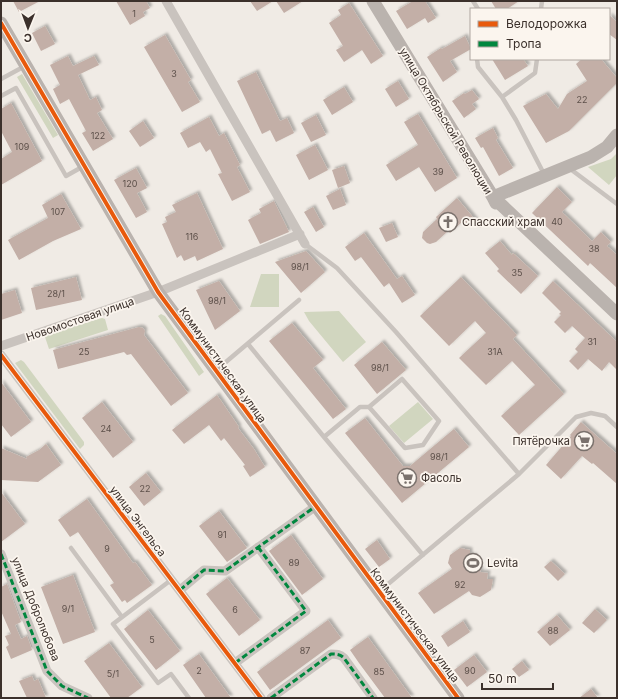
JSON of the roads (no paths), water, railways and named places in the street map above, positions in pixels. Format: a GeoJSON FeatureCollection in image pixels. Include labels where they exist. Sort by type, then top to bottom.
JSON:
{"type":"FeatureCollection","features":[{"type":"Feature","properties":{"kind":"street"},"geometry":{"type":"LineString","coordinates":[[166,1],[305,244]]}},
{"type":"Feature","properties":{"kind":"street","name":"улица Октябрьской Революции"},"geometry":{"type":"LineString","coordinates":[[373,1],[492,197],[617,314]]}},
{"type":"Feature","properties":{"kind":"street","name":"Коммунистическая улица"},"geometry":{"type":"LineString","coordinates":[[1,23],[158,292],[458,698]]}},
{"type":"Feature","properties":{"kind":"street"},"geometry":{"type":"LineString","coordinates":[[617,135],[607,147],[591,157],[492,197],[499,211],[617,322]]}},
{"type":"Feature","properties":{"kind":"street","name":"Новомостовая улица"},"geometry":{"type":"LineString","coordinates":[[1,346],[158,292],[300,234]]}},
{"type":"Feature","properties":{"kind":"street","name":"улица Энгельса"},"geometry":{"type":"LineString","coordinates":[[1,355],[261,698]]}},
{"type":"Feature","properties":{"kind":"street"},"geometry":{"type":"LineString","coordinates":[[180,590],[204,570],[225,572],[316,506]]}},
{"type":"Feature","properties":{"kind":"street"},"geometry":{"type":"LineString","coordinates":[[235,663],[306,610],[258,547]]}},
{"type":"Feature","properties":{"kind":"street","name":"улица Добролюбова"},"geometry":{"type":"LineString","coordinates":[[1,554],[48,671],[62,686],[88,698]]}},
{"type":"Feature","properties":{"kind":"street"},"geometry":{"type":"LineString","coordinates":[[271,698],[331,654],[336,654],[344,658],[373,698]]}},
{"type":"Feature","properties":{"kind":"lane"},"geometry":{"type":"LineString","coordinates":[[477,60],[478,68],[502,97],[545,175]]}},
{"type":"Feature","properties":{"kind":"lane"},"geometry":{"type":"LineString","coordinates":[[502,97],[535,73],[537,60]]}},
{"type":"Feature","properties":{"kind":"lane"},"geometry":{"type":"LineString","coordinates":[[1,79],[25,66]]}},
{"type":"Feature","properties":{"kind":"lane"},"geometry":{"type":"LineString","coordinates":[[1,96],[16,88],[66,176],[84,166]]}},
{"type":"Feature","properties":{"kind":"lane"},"geometry":{"type":"LineString","coordinates":[[568,167],[617,204]]}},
{"type":"Feature","properties":{"kind":"lane"},"geometry":{"type":"LineString","coordinates":[[305,244],[337,268],[396,332],[519,474]]}},
{"type":"Feature","properties":{"kind":"lane"},"geometry":{"type":"LineString","coordinates":[[220,366],[299,300]]}},
{"type":"Feature","properties":{"kind":"lane"},"geometry":{"type":"LineString","coordinates":[[248,344],[324,438],[423,555]]}},
{"type":"Feature","properties":{"kind":"lane"},"geometry":{"type":"LineString","coordinates":[[324,438],[360,407],[369,407],[402,379],[439,421],[423,445],[404,448],[369,407]]}},
{"type":"Feature","properties":{"kind":"lane"},"geometry":{"type":"LineString","coordinates":[[379,591],[519,474],[576,417],[591,413],[605,416],[617,427]]}},
{"type":"Feature","properties":{"kind":"lane"},"geometry":{"type":"LineString","coordinates":[[71,548],[122,616]]}},
{"type":"Feature","properties":{"kind":"lane"},"geometry":{"type":"LineString","coordinates":[[172,580],[113,624],[158,683],[171,674],[189,698]]}},
{"type":"Feature","properties":{"kind":"place","name":"Спасский храм"},"geometry":{"type":"Point","coordinates":[448,222]}},
{"type":"Feature","properties":{"kind":"place","name":"Пятёрочка"},"geometry":{"type":"Point","coordinates":[584,441]}},
{"type":"Feature","properties":{"kind":"place","name":"Фасоль"},"geometry":{"type":"Point","coordinates":[407,478]}},
{"type":"Feature","properties":{"kind":"place","name":"Levita"},"geometry":{"type":"Point","coordinates":[473,563]}}]}
